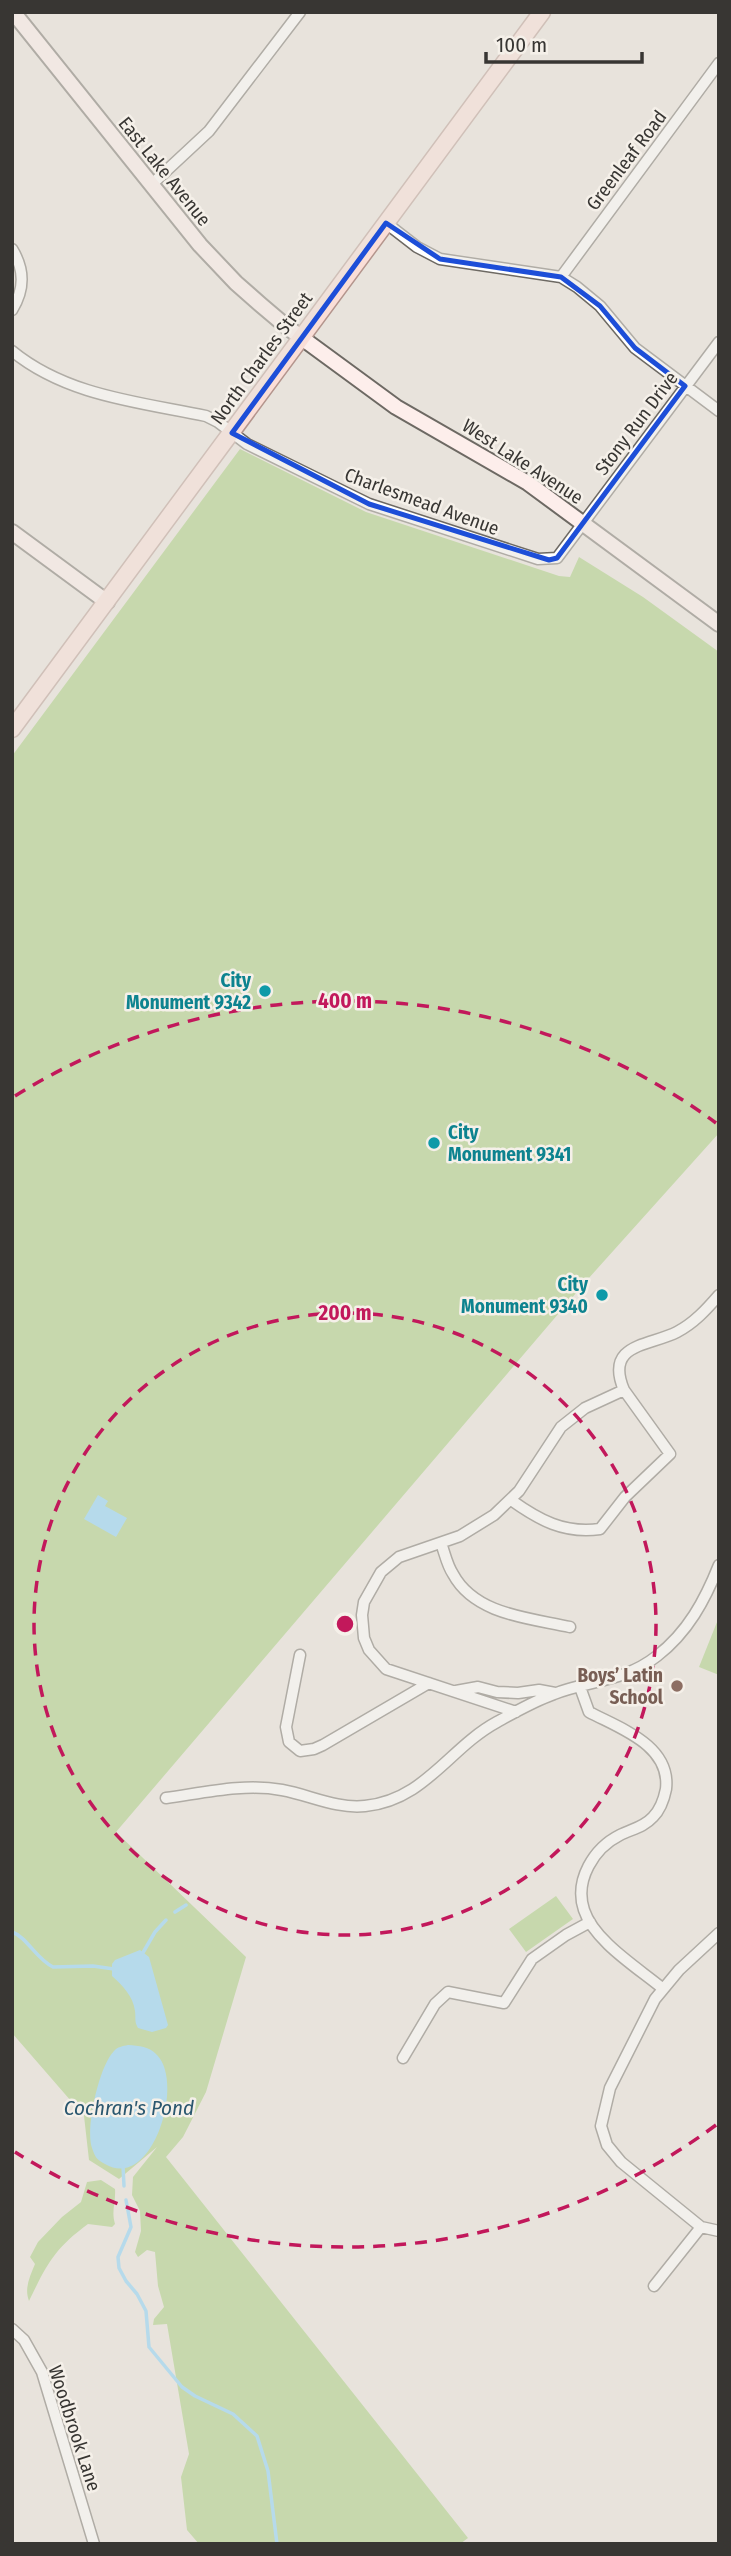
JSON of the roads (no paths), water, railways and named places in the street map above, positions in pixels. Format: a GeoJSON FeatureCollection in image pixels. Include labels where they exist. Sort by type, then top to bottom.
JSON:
{"type":"FeatureCollection","features":[{"type":"Feature","properties":{"kind":"main road","name":"North Charles Street"},"geometry":{"type":"LineString","coordinates":[[12,729],[542,12]]}},
{"type":"Feature","properties":{"kind":"street"},"geometry":{"type":"LineString","coordinates":[[151,185],[209,131],[300,12]]}},
{"type":"Feature","properties":{"kind":"street","name":"East Lake Avenue"},"geometry":{"type":"LineString","coordinates":[[15,14],[200,245],[236,283],[302,338]]}},
{"type":"Feature","properties":{"kind":"street","name":"Greenleaf Road"},"geometry":{"type":"LineString","coordinates":[[561,277],[719,63]]}},
{"type":"Feature","properties":{"kind":"street"},"geometry":{"type":"LineString","coordinates":[[386,223],[417,247],[440,258],[561,277],[600,306],[635,348],[719,411]]}},
{"type":"Feature","properties":{"kind":"street"},"geometry":{"type":"LineString","coordinates":[[12,249],[23,273],[23,286],[12,310]]}},
{"type":"Feature","properties":{"kind":"street","name":"West Lake Avenue"},"geometry":{"type":"LineString","coordinates":[[302,338],[396,407],[512,472],[716,616]]}},
{"type":"Feature","properties":{"kind":"street","name":"Stony Run Drive"},"geometry":{"type":"LineString","coordinates":[[557,558],[719,342]]}},
{"type":"Feature","properties":{"kind":"street","name":"Charlesmead Avenue"},"geometry":{"type":"LineString","coordinates":[[12,351],[32,365],[76,386],[115,399],[206,416],[247,444],[369,504],[538,559],[557,558]]}},
{"type":"Feature","properties":{"kind":"street"},"geometry":{"type":"LineString","coordinates":[[12,532],[107,602]]}},
{"type":"Feature","properties":{"kind":"street"},"geometry":{"type":"LineString","coordinates":[[511,1500],[534,1517],[551,1525],[568,1530],[600,1530],[625,1497],[670,1454],[624,1390],[619,1379],[622,1361],[631,1349],[643,1342],[680,1331],[703,1313],[719,1295]]}},
{"type":"Feature","properties":{"kind":"street"},"geometry":{"type":"LineString","coordinates":[[516,1712],[397,1674],[377,1661],[364,1638],[364,1602],[373,1582],[390,1563],[413,1551],[441,1543],[479,1526],[511,1500],[561,1427],[585,1408],[624,1390]]}},
{"type":"Feature","properties":{"kind":"street"},"geometry":{"type":"LineString","coordinates":[[441,1543],[453,1576],[472,1597],[494,1609],[570,1627]]}},
{"type":"Feature","properties":{"kind":"street"},"geometry":{"type":"LineString","coordinates":[[166,1798],[241,1788],[262,1788],[346,1806],[380,1803],[421,1785],[493,1724],[516,1712],[555,1693],[622,1676],[643,1667],[683,1632],[696,1613],[719,1565]]}},
{"type":"Feature","properties":{"kind":"street"},"geometry":{"type":"LineString","coordinates":[[300,1655],[286,1727],[289,1742],[300,1751],[323,1745],[429,1684]]}},
{"type":"Feature","properties":{"kind":"street"},"geometry":{"type":"LineString","coordinates":[[455,1692],[478,1687],[497,1692],[539,1690],[555,1693]]}},
{"type":"Feature","properties":{"kind":"street"},"geometry":{"type":"LineString","coordinates":[[580,1687],[589,1712],[639,1738],[651,1748],[664,1770],[665,1796],[654,1817],[642,1826],[611,1840],[597,1852],[587,1869],[582,1896],[583,1909],[590,1922],[613,1949],[662,1988]]}},
{"type":"Feature","properties":{"kind":"street"},"geometry":{"type":"LineString","coordinates":[[403,2058],[435,2004],[448,1992],[504,2003],[532,1959],[590,1922]]}},
{"type":"Feature","properties":{"kind":"street"},"geometry":{"type":"LineString","coordinates":[[719,1933],[662,1988],[617,2071],[601,2126],[611,2152],[701,2227],[719,2231]]}},
{"type":"Feature","properties":{"kind":"street"},"geometry":{"type":"LineString","coordinates":[[654,2287],[701,2227]]}},
{"type":"Feature","properties":{"kind":"street","name":"Woodbrook Lane"},"geometry":{"type":"LineString","coordinates":[[12,2329],[24,2340],[42,2372],[94,2544]]}},
{"type":"Feature","properties":{"kind":"water"},"geometry":{"type":"Polygon","coordinates":[[[98,1495],[108,1501],[105,1506],[127,1518],[116,1537],[84,1519],[98,1495]]]}},
{"type":"Feature","properties":{"kind":"water"},"geometry":{"type":"Polygon","coordinates":[[[140,1950],[149,1957],[168,2025],[152,2032],[138,2028],[130,1996],[112,1976],[112,1964],[115,1960],[140,1950]]]}},
{"type":"Feature","properties":{"kind":"water","name":"Cochran's Pond"},"geometry":{"type":"Polygon","coordinates":[[[128,2045],[147,2048],[157,2055],[165,2069],[167,2088],[159,2130],[149,2149],[137,2163],[122,2169],[105,2164],[97,2158],[92,2148],[90,2127],[95,2098],[108,2059],[115,2050],[128,2045]]]}},
{"type":"Feature","properties":{"kind":"waterway"},"geometry":{"type":"LineString","coordinates":[[175,1912],[186,1905]]}},
{"type":"Feature","properties":{"kind":"waterway"},"geometry":{"type":"LineString","coordinates":[[141,1956],[155,1932],[166,1920]]}},
{"type":"Feature","properties":{"kind":"waterway"},"geometry":{"type":"LineString","coordinates":[[12,1932],[53,1967],[93,1966],[114,1969]]}},
{"type":"Feature","properties":{"kind":"waterway"},"geometry":{"type":"LineString","coordinates":[[123,2166],[124,2186]]}},
{"type":"Feature","properties":{"kind":"waterway"},"geometry":{"type":"LineString","coordinates":[[126,2200],[131,2227],[118,2257],[119,2268],[146,2311],[149,2347],[182,2387],[233,2414],[257,2436],[268,2471],[277,2544]]}},
{"type":"Feature","properties":{"kind":"place","name":"City Monument 9342"},"geometry":{"type":"Point","coordinates":[265,991]}},
{"type":"Feature","properties":{"kind":"place","name":"City Monument 9341"},"geometry":{"type":"Point","coordinates":[434,1143]}},
{"type":"Feature","properties":{"kind":"place","name":"City Monument 9340"},"geometry":{"type":"Point","coordinates":[602,1295]}},
{"type":"Feature","properties":{"kind":"place","name":"Boys’ Latin School"},"geometry":{"type":"Point","coordinates":[677,1686]}}]}
